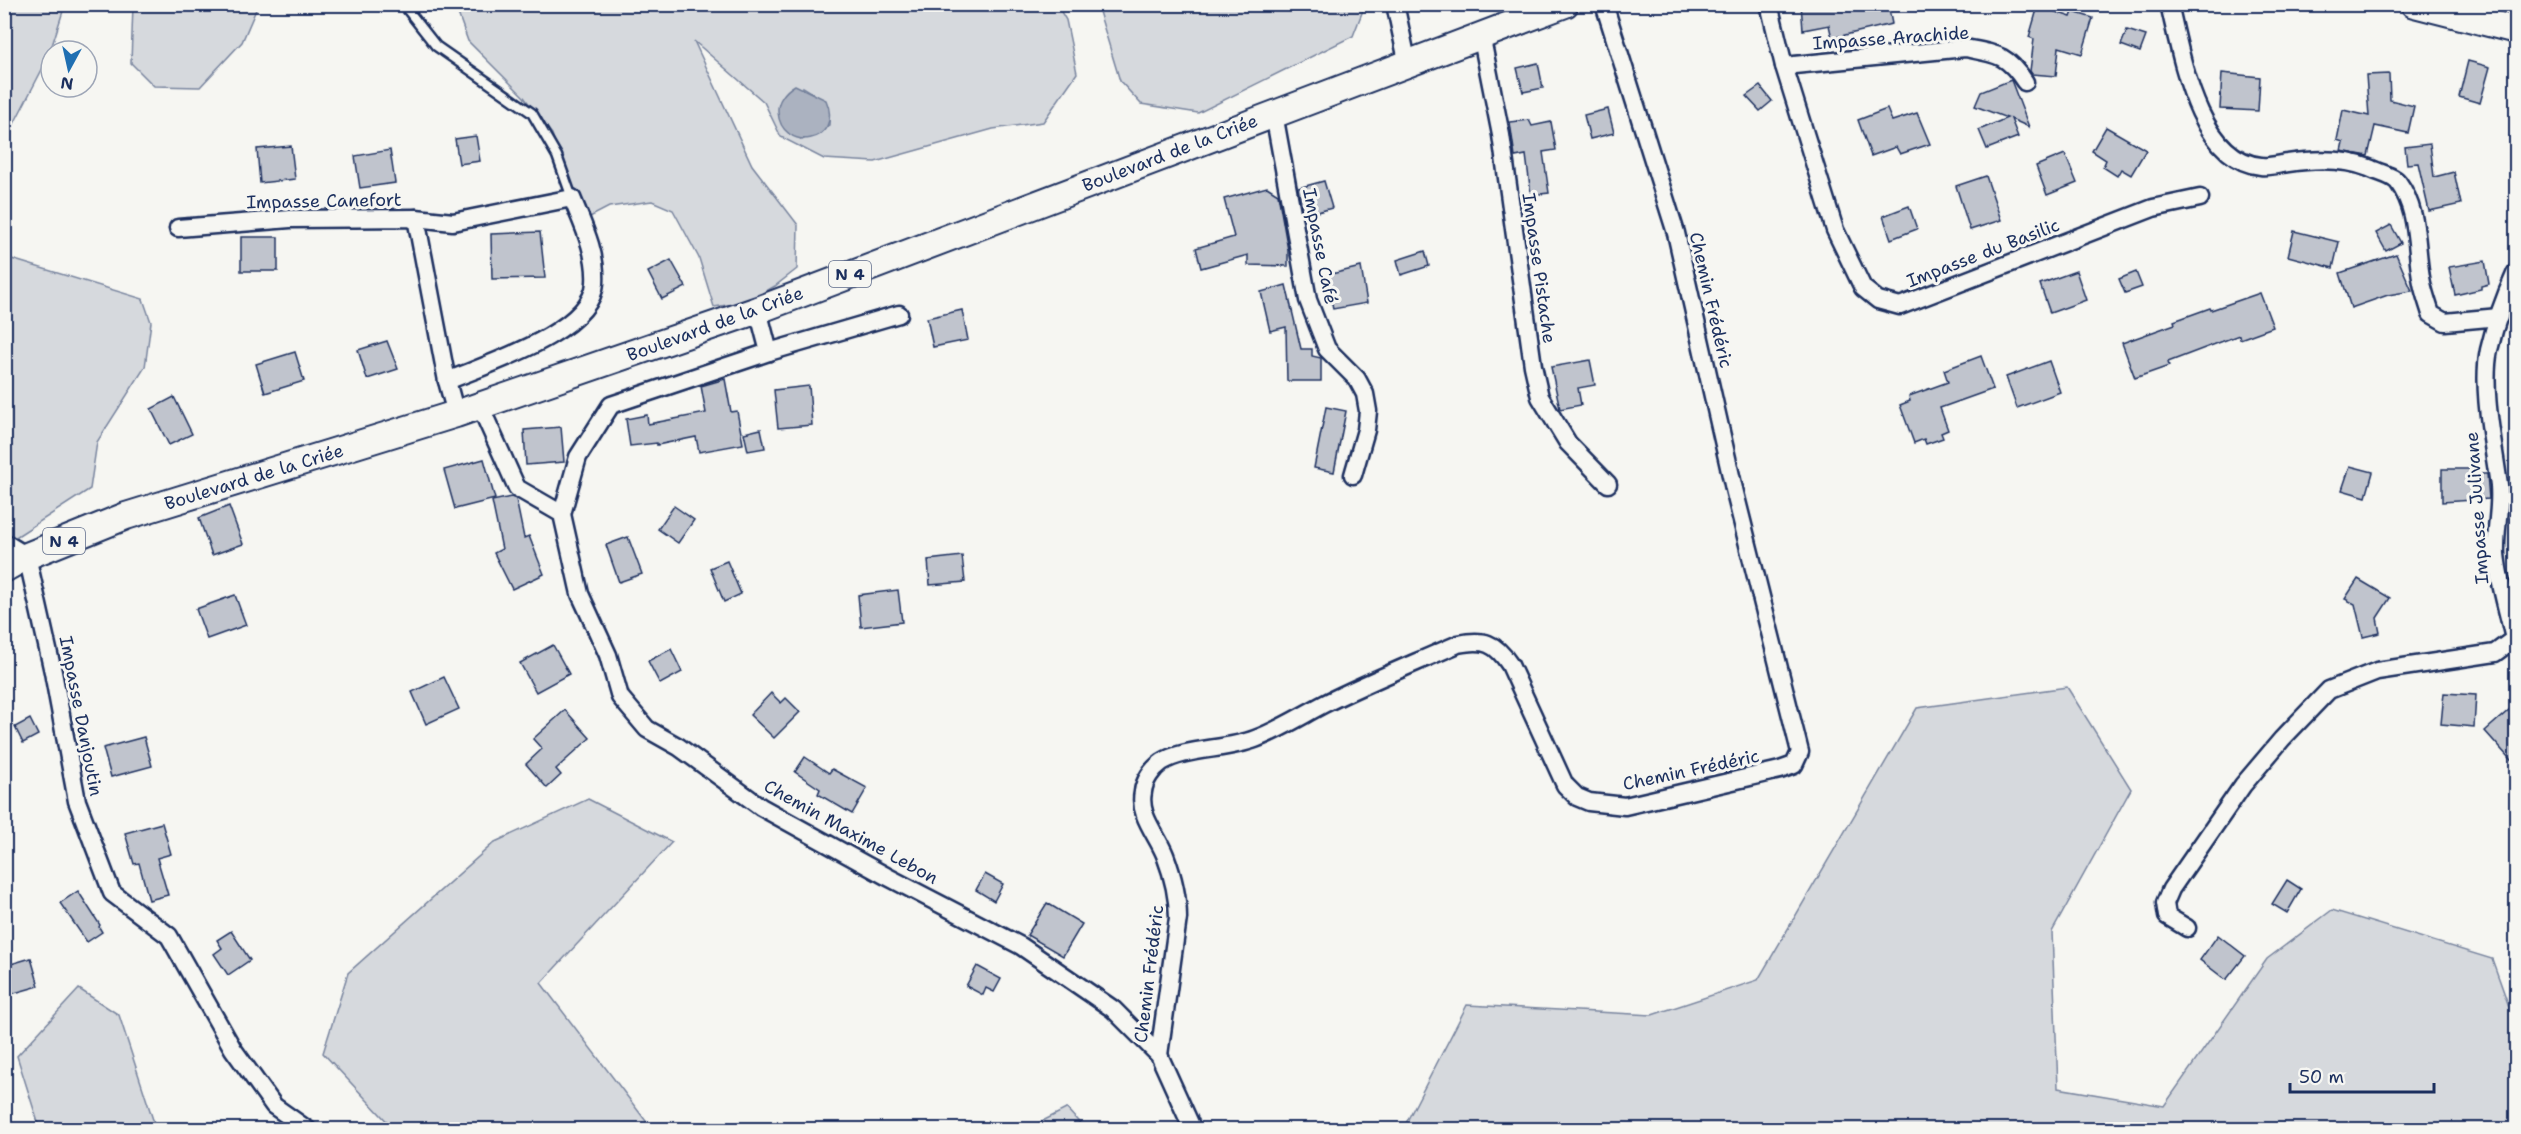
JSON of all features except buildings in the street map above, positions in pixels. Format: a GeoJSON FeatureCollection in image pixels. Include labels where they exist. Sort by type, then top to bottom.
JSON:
{"type":"FeatureCollection","features":[{"type":"Feature","properties":{"kind":"main road","name":"Boulevard de la Criée"},"geometry":{"type":"LineString","coordinates":[[27,556],[126,516],[456,414],[758,310],[1564,4]]}},
{"type":"Feature","properties":{"kind":"main road"},"geometry":{"type":"LineString","coordinates":[[2414,4],[2517,30]]}},
{"type":"Feature","properties":{"kind":"main road","name":"N 4"},"geometry":{"type":"LineString","coordinates":[[4,569],[27,556]]}},
{"type":"Feature","properties":{"kind":"street"},"geometry":{"type":"LineString","coordinates":[[1395,4],[1408,65]]}},
{"type":"Feature","properties":{"kind":"street","name":"Chemin Frédéric"},"geometry":{"type":"LineString","coordinates":[[1159,1055],[1178,918],[1178,897],[1165,854],[1143,814],[1142,793],[1147,779],[1154,770],[1161,763],[1173,757],[1233,747],[1253,740],[1324,704],[1448,649],[1478,641],[1501,651],[1510,665],[1565,785],[1577,796],[1589,802],[1625,806],[1646,802],[1701,786],[1780,770],[1794,765],[1798,758],[1799,744],[1790,717],[1769,620],[1734,489],[1676,233],[1604,4]]}},
{"type":"Feature","properties":{"kind":"street","name":"Impasse du Basilic"},"geometry":{"type":"LineString","coordinates":[[1769,4],[1784,66],[1835,230],[1863,288],[1878,300],[1900,306],[2153,208],[2200,198]]}},
{"type":"Feature","properties":{"kind":"street"},"geometry":{"type":"LineString","coordinates":[[2169,4],[2187,79],[2215,139],[2236,158],[2261,166],[2322,160],[2354,162],[2396,179],[2411,206],[2418,235],[2422,283],[2431,314],[2445,321],[2461,322],[2499,317]]}},
{"type":"Feature","properties":{"kind":"street","name":"Impasse Pistache"},"geometry":{"type":"LineString","coordinates":[[1481,34],[1501,135],[1533,366],[1540,398],[1568,442],[1608,484]]}},
{"type":"Feature","properties":{"kind":"street","name":"Impasse Arachide"},"geometry":{"type":"LineString","coordinates":[[1784,66],[1965,48],[1992,53],[2013,63],[2025,82]]}},
{"type":"Feature","properties":{"kind":"street","name":"Impasse Café"},"geometry":{"type":"LineString","coordinates":[[1274,114],[1308,300],[1327,349],[1357,379],[1365,394],[1368,411],[1366,430],[1353,475]]}},
{"type":"Feature","properties":{"kind":"street"},"geometry":{"type":"LineString","coordinates":[[416,218],[453,222],[572,198],[592,251],[595,284],[590,302],[579,316],[548,338],[447,381]]}},
{"type":"Feature","properties":{"kind":"street","name":"Impasse Canefort"},"geometry":{"type":"LineString","coordinates":[[178,228],[290,219],[416,218],[447,381],[456,414]]}},
{"type":"Feature","properties":{"kind":"street","name":"Impasse Julivane"},"geometry":{"type":"LineString","coordinates":[[2187,928],[2168,916],[2165,903],[2171,889],[2242,786],[2282,739],[2329,690],[2377,671],[2495,653],[2516,642],[2499,577],[2496,551],[2500,510],[2499,486],[2488,399],[2489,351],[2499,317],[2517,272]]}},
{"type":"Feature","properties":{"kind":"street"},"geometry":{"type":"LineString","coordinates":[[758,310],[769,352]]}},
{"type":"Feature","properties":{"kind":"street"},"geometry":{"type":"LineString","coordinates":[[480,406],[517,488],[562,514],[578,457],[611,405],[769,352],[899,314]]}},
{"type":"Feature","properties":{"kind":"street","name":"Chemin Maxime Lebon"},"geometry":{"type":"LineString","coordinates":[[562,514],[580,594],[608,655],[620,696],[647,729],[679,747],[761,807],[886,876],[1022,946],[1113,1009],[1159,1055],[1193,1130]]}},
{"type":"Feature","properties":{"kind":"street"},"geometry":{"type":"LineString","coordinates":[[4,542],[27,556]]}},
{"type":"Feature","properties":{"kind":"street","name":"Impasse Danjoutin"},"geometry":{"type":"LineString","coordinates":[[27,556],[53,672],[77,801],[112,892],[169,936],[233,1049],[253,1078],[274,1106],[308,1130]]}},
{"type":"Feature","properties":{"kind":"lane"},"geometry":{"type":"LineString","coordinates":[[403,4],[436,46],[532,113],[556,156],[572,198]]}},
{"type":"Feature","properties":{"kind":"shaded area"},"geometry":{"type":"Polygon","coordinates":[[[5,4],[65,5],[54,39],[39,39],[39,75],[5,141],[5,4]]]}},
{"type":"Feature","properties":{"kind":"shaded area"},"geometry":{"type":"Polygon","coordinates":[[[133,4],[258,5],[242,42],[200,87],[154,86],[131,63],[133,4]]]}},
{"type":"Feature","properties":{"kind":"shaded area"},"geometry":{"type":"Polygon","coordinates":[[[1097,4],[1365,5],[1353,36],[1198,113],[1141,104],[1120,81],[1097,4]]]}},
{"type":"Feature","properties":{"kind":"shaded area"},"geometry":{"type":"Polygon","coordinates":[[[455,5],[1057,5],[1066,20],[1077,73],[1043,122],[993,129],[875,162],[824,159],[781,137],[764,102],[694,41],[752,165],[798,225],[797,269],[775,286],[747,302],[714,307],[699,258],[673,210],[652,201],[609,207],[588,218],[568,180],[552,134],[524,97],[468,41],[455,5]],[[803,87],[798,137],[802,140],[829,125],[826,106],[803,87]]]}},
{"type":"Feature","properties":{"kind":"shaded area"},"geometry":{"type":"Polygon","coordinates":[[[795,85],[826,100],[830,115],[827,126],[820,134],[810,138],[800,138],[789,134],[782,125],[778,112],[780,100],[795,85]]]}},
{"type":"Feature","properties":{"kind":"shaded area"},"geometry":{"type":"Polygon","coordinates":[[[5,257],[143,299],[151,322],[145,367],[97,442],[90,489],[5,544],[5,257]]]}},
{"type":"Feature","properties":{"kind":"shaded area"},"geometry":{"type":"Polygon","coordinates":[[[2067,687],[2131,789],[2052,932],[2058,1088],[2164,1106],[2267,959],[2332,910],[2492,959],[2516,1026],[2516,1129],[1403,1129],[1467,1005],[1652,1015],[1758,980],[1917,708],[2067,687]]]}},
{"type":"Feature","properties":{"kind":"shaded area"},"geometry":{"type":"Polygon","coordinates":[[[588,799],[672,842],[541,983],[652,1129],[394,1129],[323,1053],[348,973],[495,842],[588,799]]]}},
{"type":"Feature","properties":{"kind":"shaded area"},"geometry":{"type":"Polygon","coordinates":[[[79,989],[119,1015],[156,1129],[40,1129],[17,1056],[79,989]]]}},
{"type":"Feature","properties":{"kind":"shaded area"},"geometry":{"type":"Polygon","coordinates":[[[1066,1109],[1085,1129],[1027,1129],[1066,1109]]]}}]}
